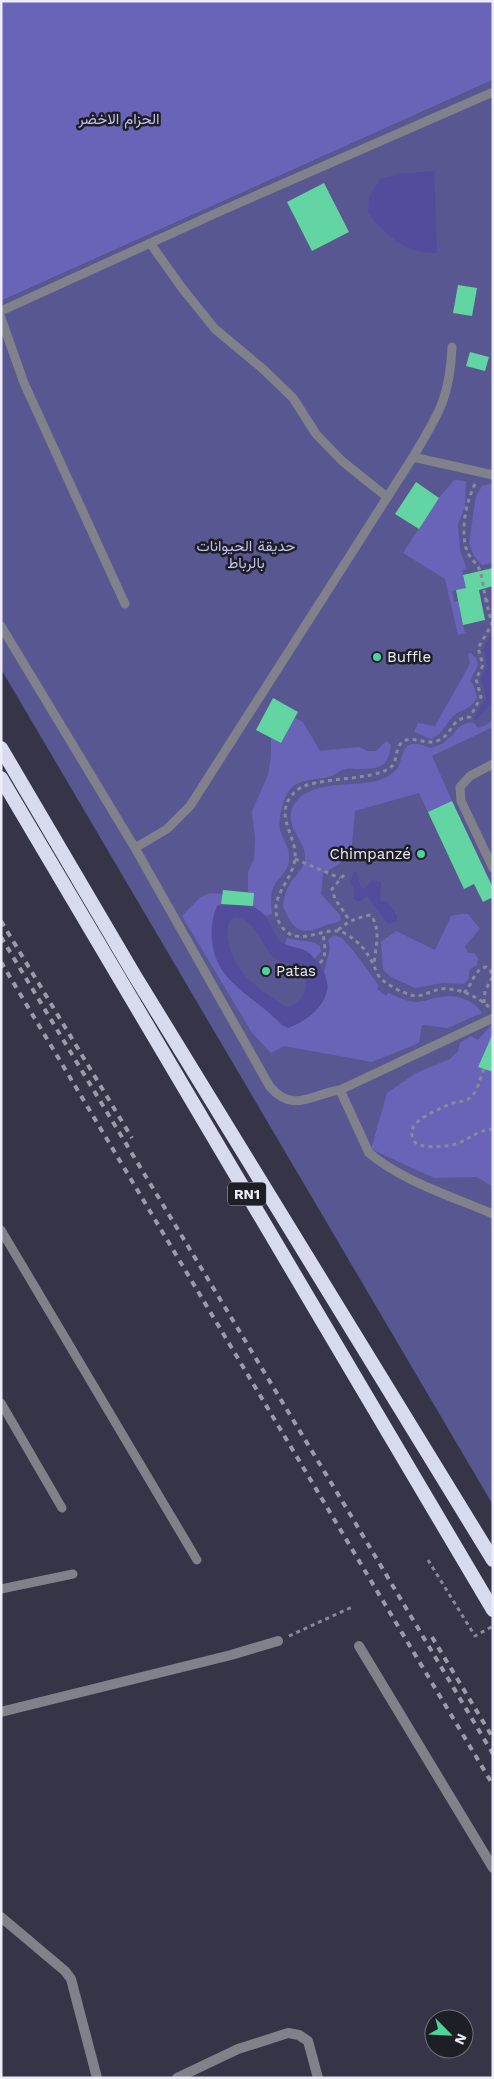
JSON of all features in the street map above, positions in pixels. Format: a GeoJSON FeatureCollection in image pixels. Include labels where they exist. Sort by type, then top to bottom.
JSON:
{"type":"FeatureCollection","features":[{"type":"Feature","properties":{"kind":"highway","name":"RN1"},"geometry":{"type":"LineString","coordinates":[[1,748],[135,976],[493,1560]]}},
{"type":"Feature","properties":{"kind":"highway","name":"RN1"},"geometry":{"type":"LineString","coordinates":[[1,778],[493,1610]]}},
{"type":"Feature","properties":{"kind":"street"},"geometry":{"type":"LineString","coordinates":[[1,1712],[223,1657],[278,1641]]}},
{"type":"Feature","properties":{"kind":"street"},"geometry":{"type":"LineString","coordinates":[[359,1646],[493,1868]]}},
{"type":"Feature","properties":{"kind":"street"},"geometry":{"type":"LineString","coordinates":[[1,1917],[65,1971],[71,1979],[97,2078]]}},
{"type":"Feature","properties":{"kind":"street"},"geometry":{"type":"LineString","coordinates":[[177,2078],[238,2049],[288,2033],[299,2035],[308,2041],[318,2078]]}},
{"type":"Feature","properties":{"kind":"lane"},"geometry":{"type":"LineString","coordinates":[[1,311],[150,243],[493,92]]}},
{"type":"Feature","properties":{"kind":"lane"},"geometry":{"type":"LineString","coordinates":[[150,243],[182,288],[215,329],[263,369],[293,398],[316,434],[342,461],[387,497]]}},
{"type":"Feature","properties":{"kind":"lane"},"geometry":{"type":"LineString","coordinates":[[1,318],[24,383],[125,604]]}},
{"type":"Feature","properties":{"kind":"lane"},"geometry":{"type":"LineString","coordinates":[[135,848],[168,829],[190,806],[387,497],[443,403],[449,385],[452,347]]}},
{"type":"Feature","properties":{"kind":"lane"},"geometry":{"type":"LineString","coordinates":[[412,457],[488,474]]}},
{"type":"Feature","properties":{"kind":"lane"},"geometry":{"type":"LineString","coordinates":[[1,626],[135,848],[270,1086],[283,1098],[296,1102],[340,1090],[493,1018]]}},
{"type":"Feature","properties":{"kind":"lane"},"geometry":{"type":"LineString","coordinates":[[493,764],[470,776],[460,787],[461,801],[493,868]]}},
{"type":"Feature","properties":{"kind":"lane"},"geometry":{"type":"LineString","coordinates":[[483,846],[493,842]]}},
{"type":"Feature","properties":{"kind":"lane"},"geometry":{"type":"LineString","coordinates":[[340,1090],[369,1153],[377,1160],[412,1180],[493,1214]]}},
{"type":"Feature","properties":{"kind":"lane"},"geometry":{"type":"LineString","coordinates":[[1,1230],[197,1560]]}},
{"type":"Feature","properties":{"kind":"lane"},"geometry":{"type":"LineString","coordinates":[[1,1404],[62,1508]]}},
{"type":"Feature","properties":{"kind":"lane"},"geometry":{"type":"LineString","coordinates":[[1,1589],[73,1574]]}},
{"type":"Feature","properties":{"kind":"path"},"geometry":{"type":"LineString","coordinates":[[374,966],[377,928],[375,920],[370,916],[350,921],[338,930],[314,936],[300,937],[285,930],[279,921],[276,909],[278,894],[295,859],[292,836],[285,824],[285,813],[289,801],[296,791],[307,785],[379,773],[391,767],[395,762],[396,752],[403,741],[416,739],[431,743],[441,740],[452,728],[455,721],[461,717],[470,716],[481,698],[476,679],[483,665],[478,648],[492,624],[479,568],[467,550],[464,527],[471,492],[488,474]]}},
{"type":"Feature","properties":{"kind":"path"},"geometry":{"type":"LineString","coordinates":[[486,601],[493,599]]}},
{"type":"Feature","properties":{"kind":"path"},"geometry":{"type":"LineString","coordinates":[[295,859],[340,878]]}},
{"type":"Feature","properties":{"kind":"path"},"geometry":{"type":"LineString","coordinates":[[344,875],[332,889],[332,894],[350,921]]}},
{"type":"Feature","properties":{"kind":"path"},"geometry":{"type":"LineString","coordinates":[[338,930],[362,944],[380,978],[397,990],[413,996],[426,995],[440,990],[471,994],[493,1010]]}},
{"type":"Feature","properties":{"kind":"path"},"geometry":{"type":"LineString","coordinates":[[320,963],[323,961],[326,950],[323,933]]}},
{"type":"Feature","properties":{"kind":"path"},"geometry":{"type":"LineString","coordinates":[[464,993],[472,985],[474,975],[481,968],[486,968],[490,970],[493,976],[485,991],[484,1003]]}},
{"type":"Feature","properties":{"kind":"path"},"geometry":{"type":"LineString","coordinates":[[484,1069],[474,1094],[470,1098],[452,1103],[426,1115],[416,1122],[412,1132],[413,1140],[417,1145],[425,1147],[451,1145],[467,1140],[475,1134],[493,1129]]}},
{"type":"Feature","properties":{"kind":"path"},"geometry":{"type":"LineString","coordinates":[[428,1560],[475,1636],[493,1626]]}},
{"type":"Feature","properties":{"kind":"path"},"geometry":{"type":"LineString","coordinates":[[278,1641],[352,1606]]}},
{"type":"Feature","properties":{"kind":"green space","name":"الحزام الاخضر"},"geometry":{"type":"Polygon","coordinates":[[[1,1],[493,1],[493,80],[1,301],[1,1]]]}},
{"type":"Feature","properties":{"kind":"green space","name":"حديقة الحيوانات بالرباط"},"geometry":{"type":"Polygon","coordinates":[[[493,80],[493,1505],[1,669],[1,301],[493,80]]]}},
{"type":"Feature","properties":{"kind":"green space"},"geometry":{"type":"Polygon","coordinates":[[[454,480],[466,481],[465,507],[458,524],[460,551],[467,569],[462,570],[466,588],[452,591],[454,602],[465,599],[459,607],[465,633],[458,635],[445,579],[403,553],[439,498],[454,480]]]}},
{"type":"Feature","properties":{"kind":"green space"},"geometry":{"type":"Polygon","coordinates":[[[493,483],[493,563],[482,565],[474,556],[469,543],[476,496],[482,486],[493,483]]]}},
{"type":"Feature","properties":{"kind":"green space"},"geometry":{"type":"Polygon","coordinates":[[[471,653],[476,658],[478,665],[470,681],[473,684],[477,697],[475,701],[456,714],[439,734],[431,739],[414,732],[418,723],[435,726],[470,664],[468,654],[471,653]]]}},
{"type":"Feature","properties":{"kind":"green space"},"geometry":{"type":"Polygon","coordinates":[[[295,718],[303,722],[320,751],[359,747],[367,751],[376,751],[386,741],[391,745],[390,753],[382,766],[344,769],[332,776],[300,783],[290,790],[283,804],[280,821],[280,829],[289,853],[289,862],[273,887],[271,898],[272,914],[266,916],[253,906],[254,893],[248,892],[248,872],[254,859],[255,838],[252,811],[268,775],[271,738],[281,743],[295,718]]]}},
{"type":"Feature","properties":{"kind":"green space"},"geometry":{"type":"Polygon","coordinates":[[[493,720],[493,727],[432,756],[452,801],[428,812],[419,793],[355,811],[351,856],[323,874],[321,894],[340,915],[341,920],[310,931],[304,931],[294,926],[283,906],[288,887],[304,862],[304,850],[291,820],[291,812],[299,799],[313,790],[321,788],[369,783],[384,779],[396,769],[406,747],[411,744],[419,744],[431,748],[440,745],[462,725],[474,723],[478,728],[493,720]]]}},
{"type":"Feature","properties":{"kind":"green space"},"geometry":{"type":"Polygon","coordinates":[[[210,893],[222,894],[221,904],[217,906],[238,987],[288,1028],[308,1017],[325,994],[328,987],[324,972],[330,948],[328,940],[334,935],[342,938],[355,953],[379,986],[377,989],[386,996],[388,993],[406,1000],[418,1002],[438,997],[453,996],[469,1001],[479,1008],[482,1013],[448,1028],[422,1025],[419,1043],[372,1062],[284,1046],[271,1053],[252,1033],[182,916],[201,897],[210,893]]]}},
{"type":"Feature","properties":{"kind":"green space"},"geometry":{"type":"Polygon","coordinates":[[[468,914],[480,929],[465,946],[468,953],[474,953],[478,958],[477,965],[470,969],[468,980],[464,984],[443,983],[415,988],[391,977],[383,970],[381,942],[396,931],[435,950],[451,916],[468,914]]]}},
{"type":"Feature","properties":{"kind":"green space"},"geometry":{"type":"Polygon","coordinates":[[[287,938],[316,944],[320,946],[321,952],[314,959],[309,953],[285,944],[287,938]]]}},
{"type":"Feature","properties":{"kind":"green space"},"geometry":{"type":"Polygon","coordinates":[[[493,1023],[493,1042],[488,1044],[478,1066],[491,1072],[493,1069],[493,1187],[477,1177],[434,1178],[371,1149],[387,1093],[416,1073],[450,1059],[458,1051],[460,1043],[471,1036],[478,1040],[493,1023]]]}},
{"type":"Feature","properties":{"kind":"shaded area"},"geometry":{"type":"Polygon","coordinates":[[[434,171],[437,253],[426,253],[406,247],[382,229],[368,213],[369,197],[380,179],[398,174],[434,171]]]}},
{"type":"Feature","properties":{"kind":"shaded area"},"geometry":{"type":"Polygon","coordinates":[[[493,635],[493,702],[476,720],[474,718],[486,698],[481,679],[488,665],[483,650],[490,636],[493,635]]]}},
{"type":"Feature","properties":{"kind":"shaded area"},"geometry":{"type":"Polygon","coordinates":[[[353,872],[357,872],[361,889],[366,888],[372,880],[381,882],[381,901],[387,901],[397,916],[397,921],[388,924],[367,896],[360,901],[356,901],[353,898],[355,891],[351,882],[353,872]]]}},
{"type":"Feature","properties":{"kind":"shaded area"},"geometry":{"type":"Polygon","coordinates":[[[230,905],[254,908],[267,919],[281,942],[306,951],[311,955],[324,973],[327,983],[323,1002],[317,1010],[299,1023],[288,1028],[282,1025],[230,980],[219,965],[213,949],[212,922],[217,906],[230,905]],[[234,917],[228,926],[230,950],[235,961],[248,978],[266,993],[286,1007],[294,1004],[305,992],[306,983],[303,975],[298,968],[277,960],[272,956],[252,927],[241,919],[234,917]]]}},
{"type":"Feature","properties":{"kind":"building"},"geometry":{"type":"Polygon","coordinates":[[[324,183],[349,232],[312,251],[287,202],[324,183]]]}},
{"type":"Feature","properties":{"kind":"building"},"geometry":{"type":"Polygon","coordinates":[[[458,285],[477,288],[472,316],[453,313],[458,285]]]}},
{"type":"Feature","properties":{"kind":"building"},"geometry":{"type":"Polygon","coordinates":[[[470,352],[489,357],[485,371],[466,366],[470,352]]]}},
{"type":"Feature","properties":{"kind":"building"},"geometry":{"type":"Polygon","coordinates":[[[416,482],[439,498],[419,529],[395,514],[416,482]]]}},
{"type":"Feature","properties":{"kind":"building"},"geometry":{"type":"Polygon","coordinates":[[[493,568],[493,586],[479,590],[485,620],[463,625],[456,590],[466,588],[463,575],[493,568]]]}},
{"type":"Feature","properties":{"kind":"building"},"geometry":{"type":"Polygon","coordinates":[[[273,698],[298,712],[281,743],[256,730],[273,698]]]}},
{"type":"Feature","properties":{"kind":"building"},"geometry":{"type":"Polygon","coordinates":[[[452,801],[493,888],[493,897],[483,902],[474,884],[464,889],[428,812],[452,801]]]}},
{"type":"Feature","properties":{"kind":"building"},"geometry":{"type":"Polygon","coordinates":[[[223,890],[254,893],[253,906],[221,904],[223,890]]]}},
{"type":"Feature","properties":{"kind":"building"},"geometry":{"type":"Polygon","coordinates":[[[493,1033],[493,1072],[478,1067],[493,1033]]]}},
{"type":"Feature","properties":{"kind":"railway"},"geometry":{"type":"LineString","coordinates":[[1,921],[132,1138]]}},
{"type":"Feature","properties":{"kind":"railway"},"geometry":{"type":"LineString","coordinates":[[1,937],[493,1754]]}},
{"type":"Feature","properties":{"kind":"railway"},"geometry":{"type":"LineString","coordinates":[[1,962],[493,1785]]}},
{"type":"Feature","properties":{"kind":"railway"},"geometry":{"type":"LineString","coordinates":[[432,1637],[493,1738]]}},
{"type":"Feature","properties":{"kind":"place","name":"Buffle"},"geometry":{"type":"Point","coordinates":[377,657]}},
{"type":"Feature","properties":{"kind":"place","name":"Chimpanzé"},"geometry":{"type":"Point","coordinates":[421,854]}},
{"type":"Feature","properties":{"kind":"place","name":"Patas"},"geometry":{"type":"Point","coordinates":[266,971]}}]}
